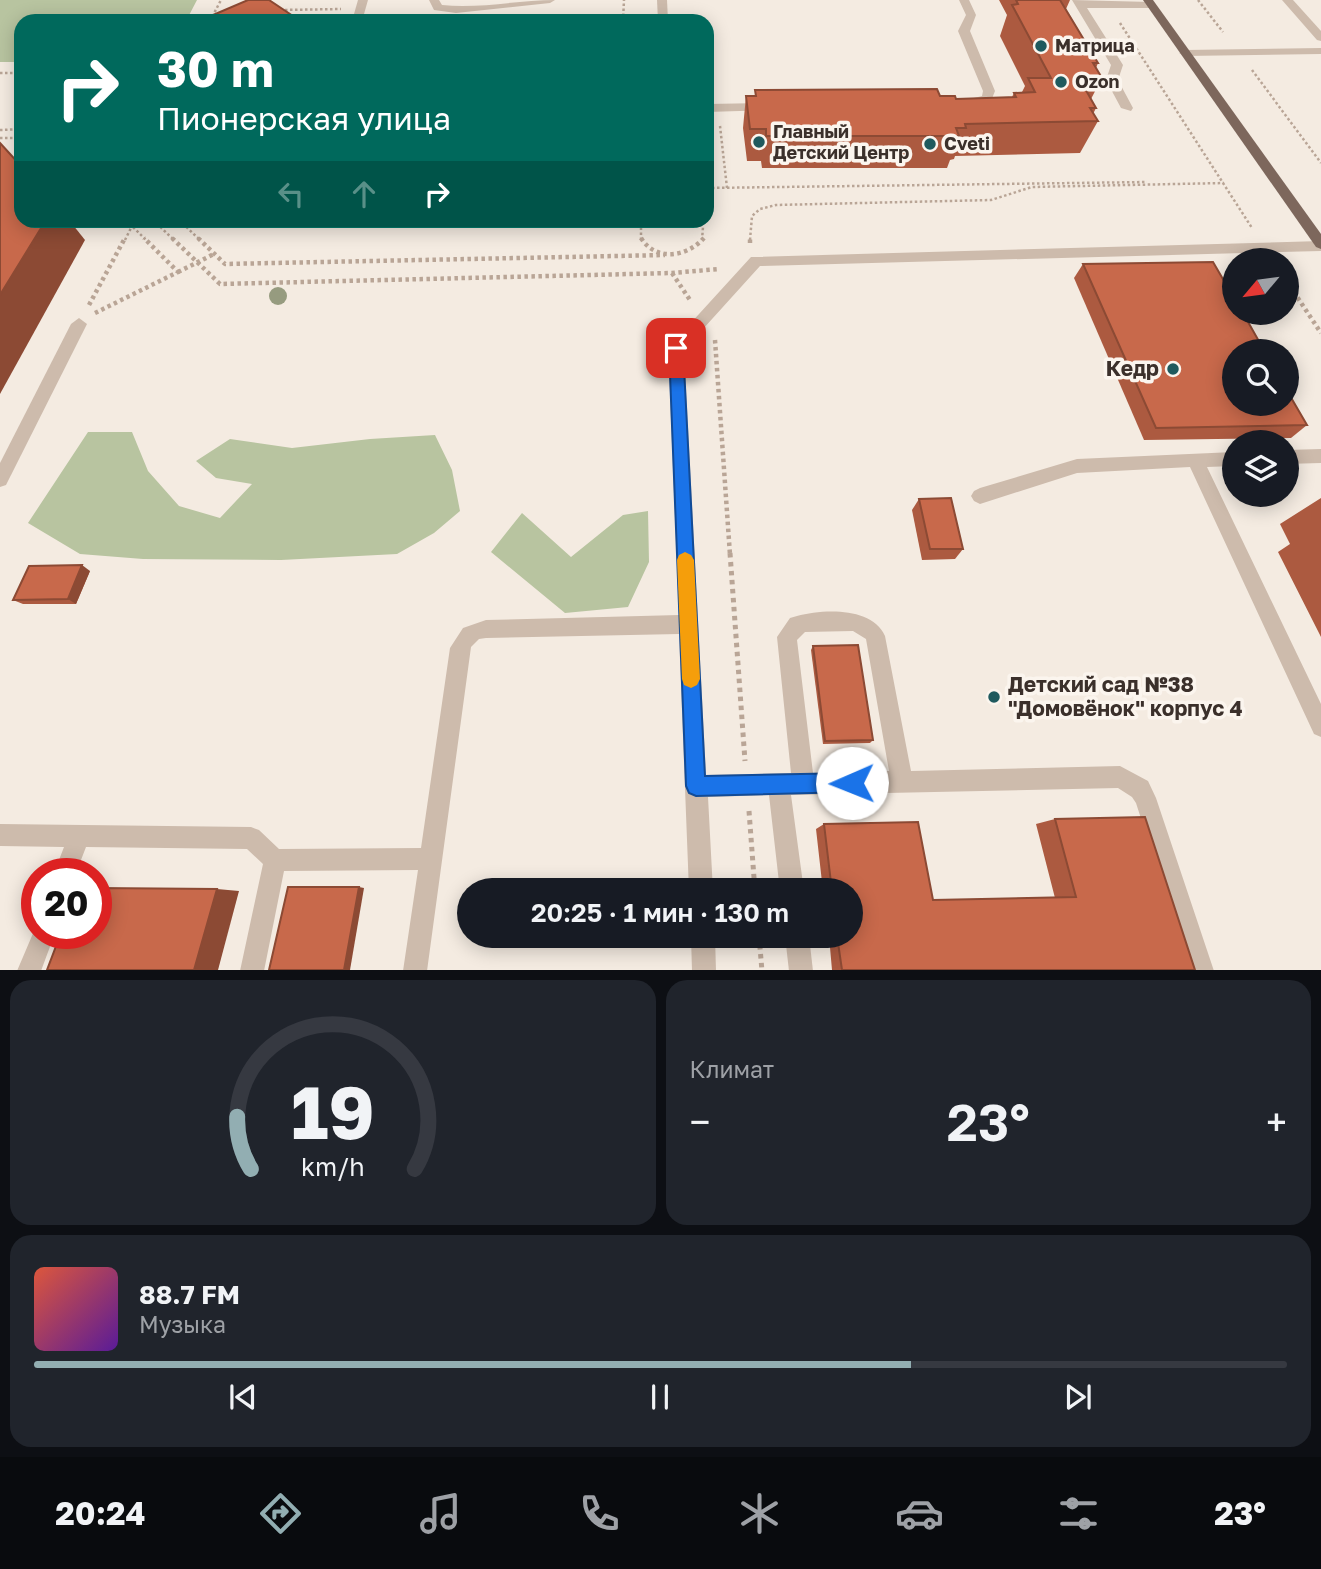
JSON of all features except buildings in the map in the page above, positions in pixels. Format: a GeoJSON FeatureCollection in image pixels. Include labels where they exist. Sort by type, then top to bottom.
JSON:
{"type":"FeatureCollection","features":[{"type":"Feature","properties":{"kind":"main road"},"geometry":{"type":"LineString","coordinates":[[1149,2],[1321,245]]}},
{"type":"Feature","properties":{"kind":"street"},"geometry":{"type":"LineString","coordinates":[[434,0],[438,8],[456,10],[550,0]]}},
{"type":"Feature","properties":{"kind":"street"},"geometry":{"type":"LineString","coordinates":[[954,104],[980,102],[987,98],[989,91],[964,31],[971,15],[964,0]]}},
{"type":"Feature","properties":{"kind":"street"},"geometry":{"type":"LineString","coordinates":[[1287,0],[1321,38]]}},
{"type":"Feature","properties":{"kind":"street"},"geometry":{"type":"LineString","coordinates":[[1079,2],[1149,2]]}},
{"type":"Feature","properties":{"kind":"street"},"geometry":{"type":"LineString","coordinates":[[1079,2],[1117,65],[1112,80],[1127,108]]}},
{"type":"Feature","properties":{"kind":"street"},"geometry":{"type":"LineString","coordinates":[[1185,53],[1321,51]]}},
{"type":"Feature","properties":{"kind":"street"},"geometry":{"type":"LineString","coordinates":[[714,108],[774,107]]}},
{"type":"Feature","properties":{"kind":"street"},"geometry":{"type":"LineString","coordinates":[[1265,248],[1321,245]]}},
{"type":"Feature","properties":{"kind":"street"},"geometry":{"type":"LineString","coordinates":[[700,878],[676,348],[756,261],[1222,249]]}},
{"type":"Feature","properties":{"kind":"street"},"geometry":{"type":"LineString","coordinates":[[0,480],[80,322]]}},
{"type":"Feature","properties":{"kind":"street"},"geometry":{"type":"LineString","coordinates":[[1299,457],[1321,456]]}},
{"type":"Feature","properties":{"kind":"street"},"geometry":{"type":"LineString","coordinates":[[980,496],[1076,466],[1222,459]]}},
{"type":"Feature","properties":{"kind":"street"},"geometry":{"type":"LineString","coordinates":[[1195,460],[1321,727]]}},
{"type":"Feature","properties":{"kind":"street"},"geometry":{"type":"LineString","coordinates":[[803,784],[787,637],[797,625],[805,623],[853,622],[870,629],[876,636],[902,781]]}},
{"type":"Feature","properties":{"kind":"street"},"geometry":{"type":"LineString","coordinates":[[415,970],[460,648],[471,633],[486,629],[688,624]]}},
{"type":"Feature","properties":{"kind":"street"},"geometry":{"type":"LineString","coordinates":[[696,786],[1120,777],[1132,782],[1146,798],[1202,970]]}},
{"type":"Feature","properties":{"kind":"street"},"geometry":{"type":"LineString","coordinates":[[779,784],[790,878]]}},
{"type":"Feature","properties":{"kind":"street"},"geometry":{"type":"LineString","coordinates":[[0,835],[251,838],[275,860],[430,859]]}},
{"type":"Feature","properties":{"kind":"street"},"geometry":{"type":"LineString","coordinates":[[71,858],[79,836]]}},
{"type":"Feature","properties":{"kind":"street"},"geometry":{"type":"LineString","coordinates":[[252,970],[275,860]]}},
{"type":"Feature","properties":{"kind":"street"},"geometry":{"type":"LineString","coordinates":[[703,948],[704,970]]}},
{"type":"Feature","properties":{"kind":"street"},"geometry":{"type":"LineString","coordinates":[[798,948],[801,970]]}},
{"type":"Feature","properties":{"kind":"street"},"geometry":{"type":"LineString","coordinates":[[29,970],[37,949]]}},
{"type":"Feature","properties":{"kind":"path"},"geometry":{"type":"LineString","coordinates":[[1198,0],[1321,163]]}},
{"type":"Feature","properties":{"kind":"path"},"geometry":{"type":"LineString","coordinates":[[1108,4],[1265,248]]}},
{"type":"Feature","properties":{"kind":"path"},"geometry":{"type":"LineString","coordinates":[[274,10],[346,9]]}},
{"type":"Feature","properties":{"kind":"path"},"geometry":{"type":"LineString","coordinates":[[714,114],[727,188]]}},
{"type":"Feature","properties":{"kind":"path"},"geometry":{"type":"LineString","coordinates":[[714,188],[1223,182]]}},
{"type":"Feature","properties":{"kind":"path"},"geometry":{"type":"LineString","coordinates":[[746,254],[750,242],[750,217],[755,210],[776,205],[990,200],[1032,187],[1223,182]]}},
{"type":"Feature","properties":{"kind":"path"},"geometry":{"type":"LineString","coordinates":[[80,322],[131,228]]}},
{"type":"Feature","properties":{"kind":"path"},"geometry":{"type":"LineString","coordinates":[[134,228],[178,272]]}},
{"type":"Feature","properties":{"kind":"path"},"geometry":{"type":"LineString","coordinates":[[162,228],[220,284],[672,273],[724,268]]}},
{"type":"Feature","properties":{"kind":"path"},"geometry":{"type":"LineString","coordinates":[[187,228],[225,264],[682,255],[697,249],[704,239],[703,228]]}},
{"type":"Feature","properties":{"kind":"path"},"geometry":{"type":"LineString","coordinates":[[641,228],[641,240],[650,250],[665,255]]}},
{"type":"Feature","properties":{"kind":"path"},"geometry":{"type":"LineString","coordinates":[[80,322],[215,254]]}},
{"type":"Feature","properties":{"kind":"path"},"geometry":{"type":"LineString","coordinates":[[672,273],[714,335],[754,878]]}},
{"type":"Feature","properties":{"kind":"path"},"geometry":{"type":"LineString","coordinates":[[1299,300],[1321,333]]}},
{"type":"Feature","properties":{"kind":"path"},"geometry":{"type":"LineString","coordinates":[[760,948],[762,970]]}},
{"type":"Feature","properties":{"kind":"green space"},"geometry":{"type":"Polygon","coordinates":[[[0,0],[197,0],[190,14],[14,14],[14,62],[0,62],[0,0]]]}},
{"type":"Feature","properties":{"kind":"green space"},"geometry":{"type":"Polygon","coordinates":[[[88,432],[132,432],[148,471],[179,506],[220,518],[252,484],[216,478],[196,461],[230,439],[292,448],[435,435],[452,470],[460,511],[434,533],[397,554],[281,560],[143,559],[80,554],[28,523],[88,432]]]}},
{"type":"Feature","properties":{"kind":"green space"},"geometry":{"type":"Polygon","coordinates":[[[648,511],[649,562],[628,607],[565,613],[491,552],[522,513],[571,557],[623,515],[648,511]]]}},
{"type":"Feature","properties":{"kind":"slow traffic"},"geometry":{"type":"LineString","coordinates":[[685,560],[691,679]]}},
{"type":"Feature","properties":{"kind":"place","name":"Матрица"},"geometry":{"type":"Point","coordinates":[1041,46]}},
{"type":"Feature","properties":{"kind":"place","name":"Ozon"},"geometry":{"type":"Point","coordinates":[1061,82]}},
{"type":"Feature","properties":{"kind":"place","name":"Главный Детский Центр"},"geometry":{"type":"Point","coordinates":[759,142]}},
{"type":"Feature","properties":{"kind":"place","name":"Cveti"},"geometry":{"type":"Point","coordinates":[930,144]}},
{"type":"Feature","properties":{"kind":"place","name":"Кедр"},"geometry":{"type":"Point","coordinates":[1173,369]}},
{"type":"Feature","properties":{"kind":"place","name":"Детский сад №38 \"Домовёнок\" корпус 4"},"geometry":{"type":"Point","coordinates":[994,697]}},
{"type":"Feature","properties":{"kind":"route"},"geometry":{"type":"LineString","coordinates":[[676,348],[696,786],[852,783]]}}]}
